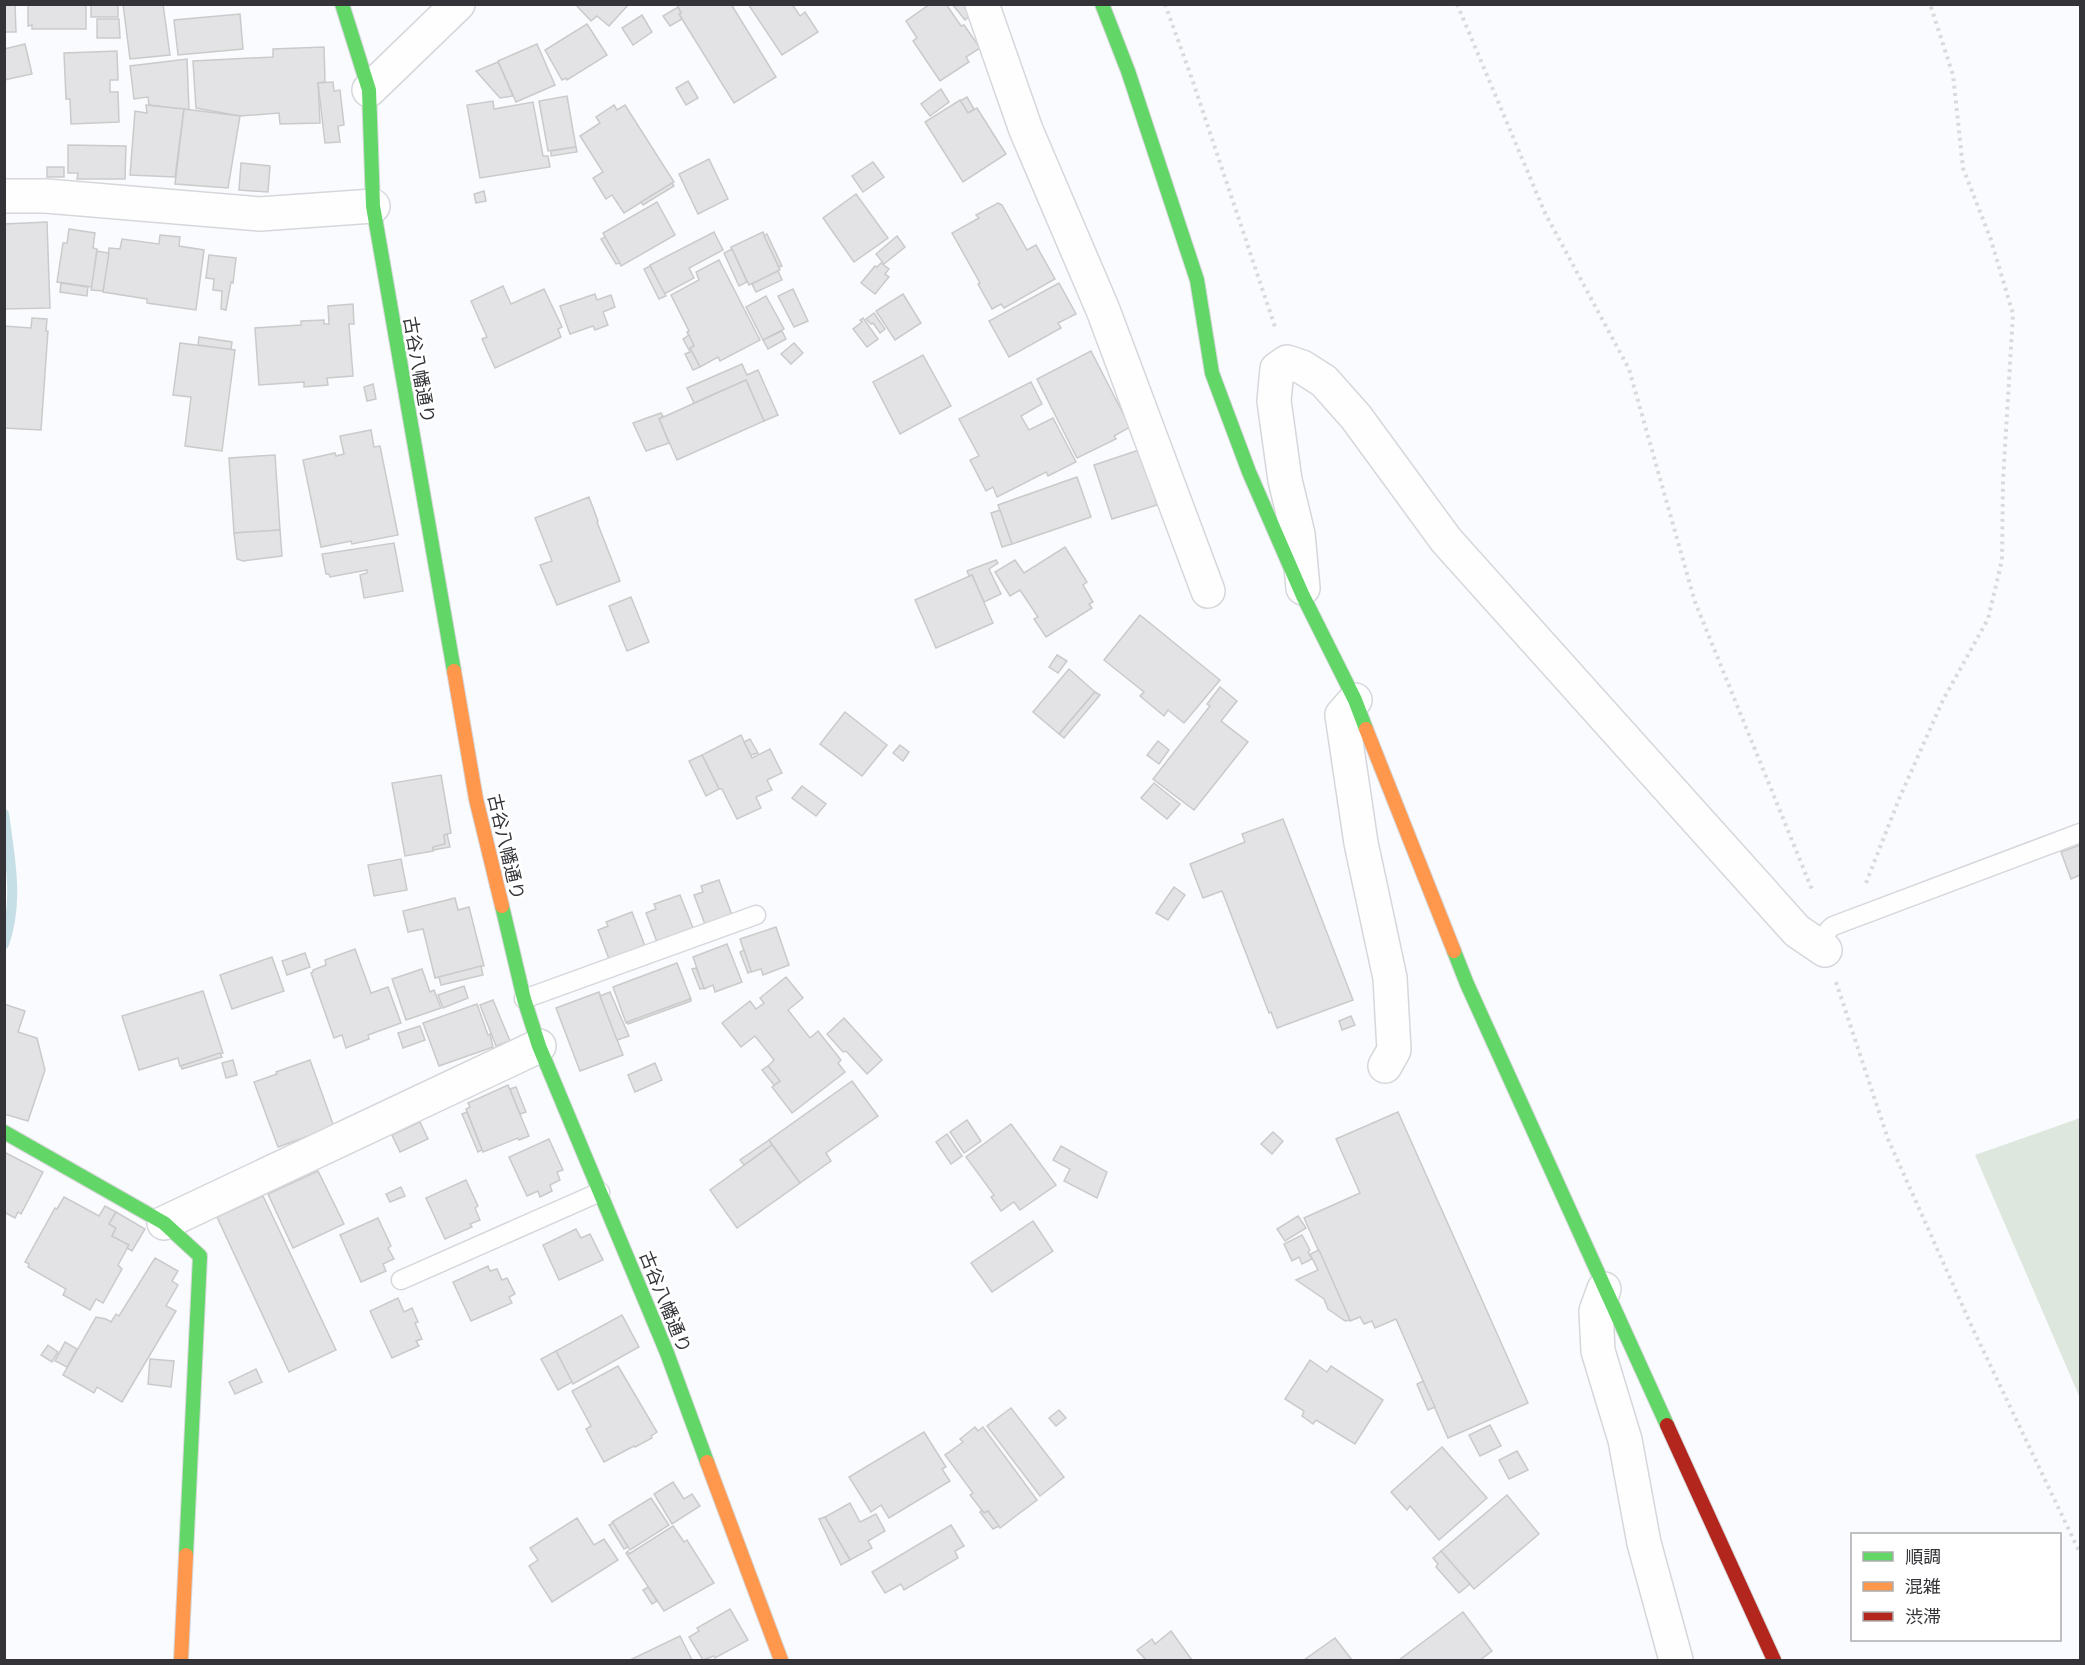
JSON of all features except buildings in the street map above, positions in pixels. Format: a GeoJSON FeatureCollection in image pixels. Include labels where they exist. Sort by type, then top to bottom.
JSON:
{"type":"FeatureCollection","features":[{"type":"Feature","properties":{"kind":"street","name":"古谷八幡通り"},"geometry":{"type":"LineString","coordinates":[[342,4],[369,90],[373,206],[476,799],[524,999],[539,1046],[667,1353],[781,1660]]}},
{"type":"Feature","properties":{"kind":"street"},"geometry":{"type":"LineString","coordinates":[[369,90],[458,4]]}},
{"type":"Feature","properties":{"kind":"street"},"geometry":{"type":"LineString","coordinates":[[982,4],[1026,130],[1102,310],[1208,591]]}},
{"type":"Feature","properties":{"kind":"street"},"geometry":{"type":"LineString","coordinates":[[1102,4],[1128,72],[1197,280],[1212,373],[1249,472],[1303,596],[1355,700],[1467,984],[1774,1660]]}},
{"type":"Feature","properties":{"kind":"street"},"geometry":{"type":"LineString","coordinates":[[4,196],[46,196],[260,214],[373,206]]}},
{"type":"Feature","properties":{"kind":"street"},"geometry":{"type":"LineString","coordinates":[[1303,596],[1298,534],[1285,480],[1274,401],[1277,369],[1287,362],[1302,367],[1324,381],[1356,417],[1446,540],[1797,931],[1827,940]]}},
{"type":"Feature","properties":{"kind":"street"},"geometry":{"type":"LineString","coordinates":[[1355,700],[1342,715],[1361,843],[1390,978],[1394,1050],[1385,1066]]}},
{"type":"Feature","properties":{"kind":"street"},"geometry":{"type":"LineString","coordinates":[[164,1223],[539,1046]]}},
{"type":"Feature","properties":{"kind":"street"},"geometry":{"type":"LineString","coordinates":[[4,1132],[164,1223],[200,1256],[181,1660]]}},
{"type":"Feature","properties":{"kind":"street"},"geometry":{"type":"LineString","coordinates":[[1604,1289],[1596,1311],[1598,1351],[1625,1440],[1644,1543],[1676,1660]]}},
{"type":"Feature","properties":{"kind":"lane"},"geometry":{"type":"LineString","coordinates":[[1827,940],[1859,917],[2080,833]]}},
{"type":"Feature","properties":{"kind":"lane"},"geometry":{"type":"LineString","coordinates":[[524,999],[756,915]]}},
{"type":"Feature","properties":{"kind":"lane"},"geometry":{"type":"LineString","coordinates":[[401,1280],[600,1192]]}},
{"type":"Feature","properties":{"kind":"path"},"geometry":{"type":"LineString","coordinates":[[1165,4],[1287,362]]}},
{"type":"Feature","properties":{"kind":"path"},"geometry":{"type":"LineString","coordinates":[[1457,4],[1545,213],[1629,369],[1695,602],[1827,940],[1888,1139],[1972,1327],[2080,1553]]}},
{"type":"Feature","properties":{"kind":"path"},"geometry":{"type":"LineString","coordinates":[[1859,917],[1860,898],[1899,799],[1943,700],[1988,619],[2002,560],[2002,481],[2013,314],[1991,240],[1963,168],[1953,75],[1930,4]]}},
{"type":"Feature","properties":{"kind":"shaded area"},"geometry":{"type":"Polygon","coordinates":[[[2080,1118],[2080,1398],[1975,1155],[2080,1118]]]}},
{"type":"Feature","properties":{"kind":"waterway"},"geometry":{"type":"LineString","coordinates":[[4,814],[12,880],[11,912],[4,944]]}},
{"type":"Feature","properties":{"kind":"traffic: fast"},"geometry":{"type":"LineString","coordinates":[[342,4],[369,90],[373,206],[454,671]]}},
{"type":"Feature","properties":{"kind":"traffic: fast"},"geometry":{"type":"LineString","coordinates":[[1102,4],[1128,71],[1197,280],[1212,373],[1249,472],[1303,596],[1355,700],[1366,729]]}},
{"type":"Feature","properties":{"kind":"traffic: fast"},"geometry":{"type":"LineString","coordinates":[[502,906],[524,999],[539,1046],[667,1353],[707,1462]]}},
{"type":"Feature","properties":{"kind":"traffic: fast"},"geometry":{"type":"LineString","coordinates":[[1454,951],[1667,1425]]}},
{"type":"Feature","properties":{"kind":"traffic: fast"},"geometry":{"type":"LineString","coordinates":[[4,1132],[164,1223],[200,1256],[186,1555]]}},
{"type":"Feature","properties":{"kind":"traffic: slow"},"geometry":{"type":"LineString","coordinates":[[454,671],[476,799],[502,906]]}},
{"type":"Feature","properties":{"kind":"traffic: slow"},"geometry":{"type":"LineString","coordinates":[[1366,729],[1454,951]]}},
{"type":"Feature","properties":{"kind":"traffic: slow"},"geometry":{"type":"LineString","coordinates":[[707,1462],[781,1660]]}},
{"type":"Feature","properties":{"kind":"traffic: slow"},"geometry":{"type":"LineString","coordinates":[[181,1660],[186,1555]]}},
{"type":"Feature","properties":{"kind":"traffic: jam"},"geometry":{"type":"LineString","coordinates":[[1667,1425],[1774,1660]]}}]}
